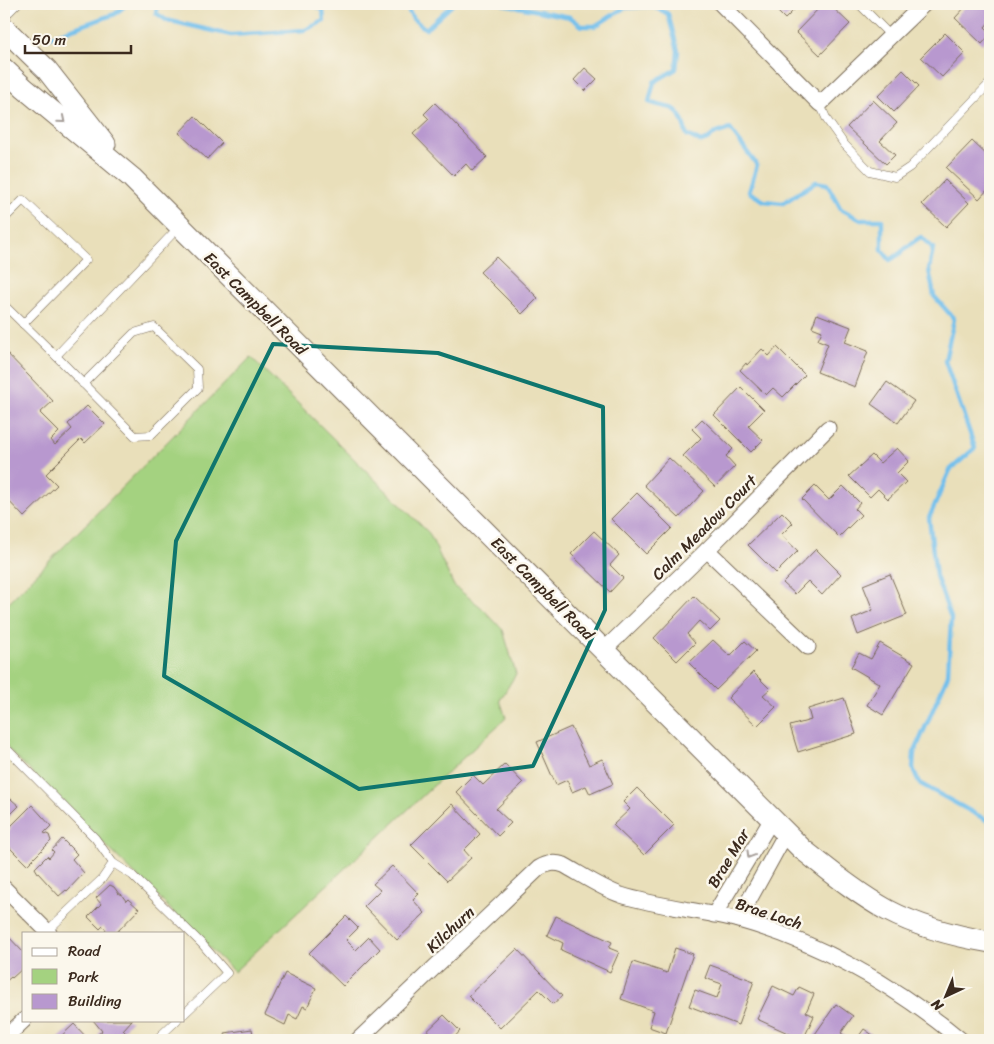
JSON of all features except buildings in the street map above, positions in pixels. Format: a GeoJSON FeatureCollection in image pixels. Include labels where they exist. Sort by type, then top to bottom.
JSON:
{"type":"FeatureCollection","features":[{"type":"Feature","properties":{"kind":"main road","name":"East Campbell Road"},"geometry":{"type":"LineString","coordinates":[[4,28],[47,70],[132,178]]}},
{"type":"Feature","properties":{"kind":"main road","name":"East Campbell Road"},"geometry":{"type":"LineString","coordinates":[[4,69],[132,178],[778,826],[845,883],[887,910],[933,929],[965,938],[990,942]]}},
{"type":"Feature","properties":{"kind":"street"},"geometry":{"type":"LineString","coordinates":[[721,4],[820,104],[924,4]]}},
{"type":"Feature","properties":{"kind":"street","name":"Calm Meadow Court"},"geometry":{"type":"LineString","coordinates":[[604,650],[828,428]]}},
{"type":"Feature","properties":{"kind":"street"},"geometry":{"type":"LineString","coordinates":[[707,550],[808,647]]}},
{"type":"Feature","properties":{"kind":"street"},"geometry":{"type":"LineString","coordinates":[[738,920],[778,826]]}},
{"type":"Feature","properties":{"kind":"street","name":"Brae Mar"},"geometry":{"type":"LineString","coordinates":[[714,915],[778,826]]}},
{"type":"Feature","properties":{"kind":"street","name":"Brae Loch"},"geometry":{"type":"LineString","coordinates":[[548,863],[564,865],[619,894],[738,920],[804,943],[868,974],[910,1001],[961,1040]]}},
{"type":"Feature","properties":{"kind":"street","name":"Kilchurn"},"geometry":{"type":"LineString","coordinates":[[358,1040],[539,868],[548,863]]}},
{"type":"Feature","properties":{"kind":"street"},"geometry":{"type":"LineString","coordinates":[[6,894],[48,932]]}},
{"type":"Feature","properties":{"kind":"street"},"geometry":{"type":"LineString","coordinates":[[4,1039],[22,1022]]}},
{"type":"Feature","properties":{"kind":"lane"},"geometry":{"type":"LineString","coordinates":[[4,17],[17,4]]}},
{"type":"Feature","properties":{"kind":"lane"},"geometry":{"type":"LineString","coordinates":[[859,4],[891,36]]}},
{"type":"Feature","properties":{"kind":"lane"},"geometry":{"type":"LineString","coordinates":[[820,104],[827,120],[844,144],[870,171],[895,177],[910,167],[990,83]]}},
{"type":"Feature","properties":{"kind":"lane"},"geometry":{"type":"LineString","coordinates":[[4,219],[23,200],[86,260],[24,324]]}},
{"type":"Feature","properties":{"kind":"lane"},"geometry":{"type":"LineString","coordinates":[[56,356],[179,226]]}},
{"type":"Feature","properties":{"kind":"lane"},"geometry":{"type":"LineString","coordinates":[[4,305],[24,324],[83,384],[135,436],[151,435],[198,388],[197,369],[154,327],[134,333],[83,384]]}},
{"type":"Feature","properties":{"kind":"lane"},"geometry":{"type":"LineString","coordinates":[[4,746],[95,838],[113,863],[132,875],[202,944],[227,973],[185,1013]]}},
{"type":"Feature","properties":{"kind":"lane"},"geometry":{"type":"LineString","coordinates":[[48,932],[102,879],[113,863]]}},
{"type":"Feature","properties":{"kind":"lane"},"geometry":{"type":"LineString","coordinates":[[156,1040],[175,1022]]}},
{"type":"Feature","properties":{"kind":"highlighted area"},"geometry":{"type":"Polygon","coordinates":[[[273,344],[438,353],[603,407],[605,610],[533,766],[359,789],[164,676],[176,541],[273,344]]]}},
{"type":"Feature","properties":{"kind":"green space"},"geometry":{"type":"Polygon","coordinates":[[[251,357],[429,533],[454,586],[481,607],[503,630],[516,674],[500,700],[506,718],[234,972],[4,745],[4,607],[251,357]]]}},
{"type":"Feature","properties":{"kind":"waterway"},"geometry":{"type":"LineString","coordinates":[[46,38],[115,14],[127,4]]}},
{"type":"Feature","properties":{"kind":"waterway"},"geometry":{"type":"LineString","coordinates":[[157,4],[156,13],[166,20],[231,35],[305,30],[324,21],[323,11],[314,4]]}},
{"type":"Feature","properties":{"kind":"waterway"},"geometry":{"type":"LineString","coordinates":[[405,4],[413,19],[426,29],[453,4]]}},
{"type":"Feature","properties":{"kind":"waterway"},"geometry":{"type":"LineString","coordinates":[[503,4],[570,17],[582,26],[595,26],[624,8],[654,6],[668,14],[678,51],[676,69],[654,82],[649,102],[677,111],[687,135],[701,142],[714,134],[730,129],[757,165],[749,192],[764,201],[783,203],[816,182],[827,184],[841,209],[861,220],[882,220],[882,250],[890,260],[921,237],[933,248],[929,270],[934,296],[954,319],[945,361],[975,448],[950,470],[929,518],[936,576],[951,618],[948,675],[914,753],[913,768],[919,783],[990,822]]}}]}
